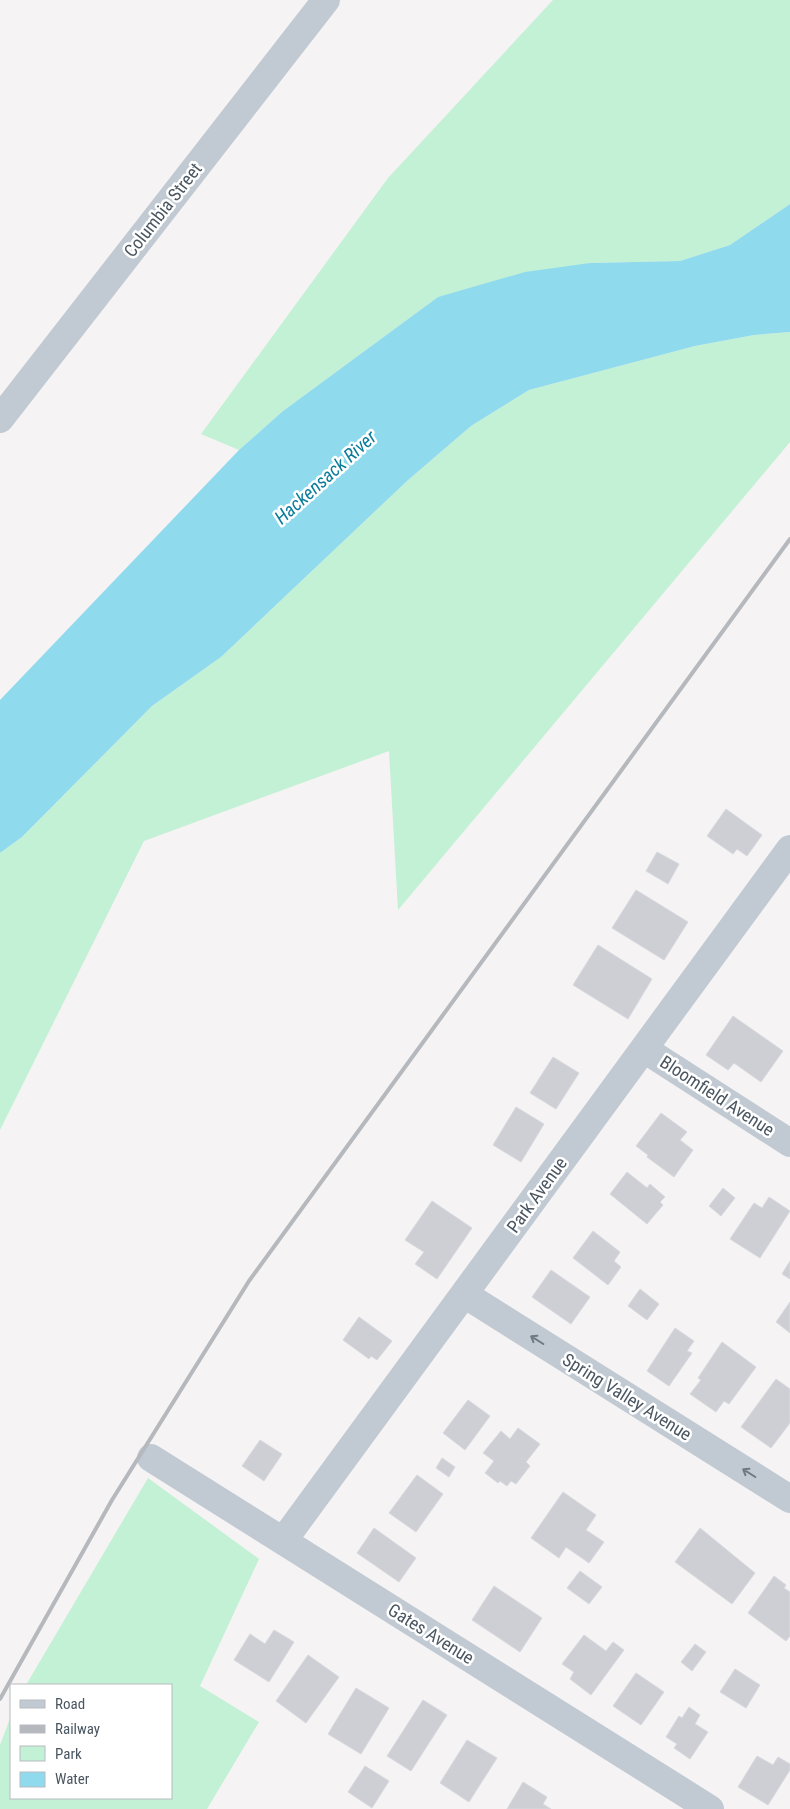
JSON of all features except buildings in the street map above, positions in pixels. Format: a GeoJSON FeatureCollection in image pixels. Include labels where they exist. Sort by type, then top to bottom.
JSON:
{"type":"FeatureCollection","features":[{"type":"Feature","properties":{"kind":"street","name":"Columbia Street"},"geometry":{"type":"LineString","coordinates":[[0,419],[326,0]]}},
{"type":"Feature","properties":{"kind":"street","name":"Park Avenue"},"geometry":{"type":"LineString","coordinates":[[283,1541],[790,848]]}},
{"type":"Feature","properties":{"kind":"street","name":"Bloomfield Avenue"},"geometry":{"type":"LineString","coordinates":[[644,1049],[790,1142]]}},
{"type":"Feature","properties":{"kind":"street","name":"Spring Valley Avenue"},"geometry":{"type":"LineString","coordinates":[[464,1294],[790,1499]]}},
{"type":"Feature","properties":{"kind":"street","name":"Gates Avenue"},"geometry":{"type":"LineString","coordinates":[[151,1458],[710,1809]]}},
{"type":"Feature","properties":{"kind":"green space"},"geometry":{"type":"Polygon","coordinates":[[[553,0],[790,0],[790,204],[730,245],[680,261],[590,263],[438,297],[283,411],[239,450],[201,434],[388,178],[553,0]]]}},
{"type":"Feature","properties":{"kind":"green space"},"geometry":{"type":"Polygon","coordinates":[[[790,332],[790,442],[398,910],[389,751],[144,841],[0,1130],[0,853],[22,837],[152,706],[221,657],[407,481],[471,426],[529,390],[695,346],[754,335],[790,332]]]}},
{"type":"Feature","properties":{"kind":"green space"},"geometry":{"type":"Polygon","coordinates":[[[148,1478],[259,1559],[200,1686],[259,1722],[207,1809],[0,1809],[0,1745],[10,1719],[10,1799],[172,1799],[172,1684],[27,1684],[148,1478]]]}},
{"type":"Feature","properties":{"kind":"water","name":"Hackensack River"},"geometry":{"type":"Polygon","coordinates":[[[790,204],[790,332],[754,335],[695,346],[529,390],[471,426],[407,481],[221,657],[152,706],[22,837],[0,853],[0,700],[239,450],[283,411],[438,297],[525,272],[590,263],[680,261],[730,245],[790,204]]]}},
{"type":"Feature","properties":{"kind":"railway"},"geometry":{"type":"LineString","coordinates":[[0,1699],[112,1500],[249,1281],[790,539]]}}]}
